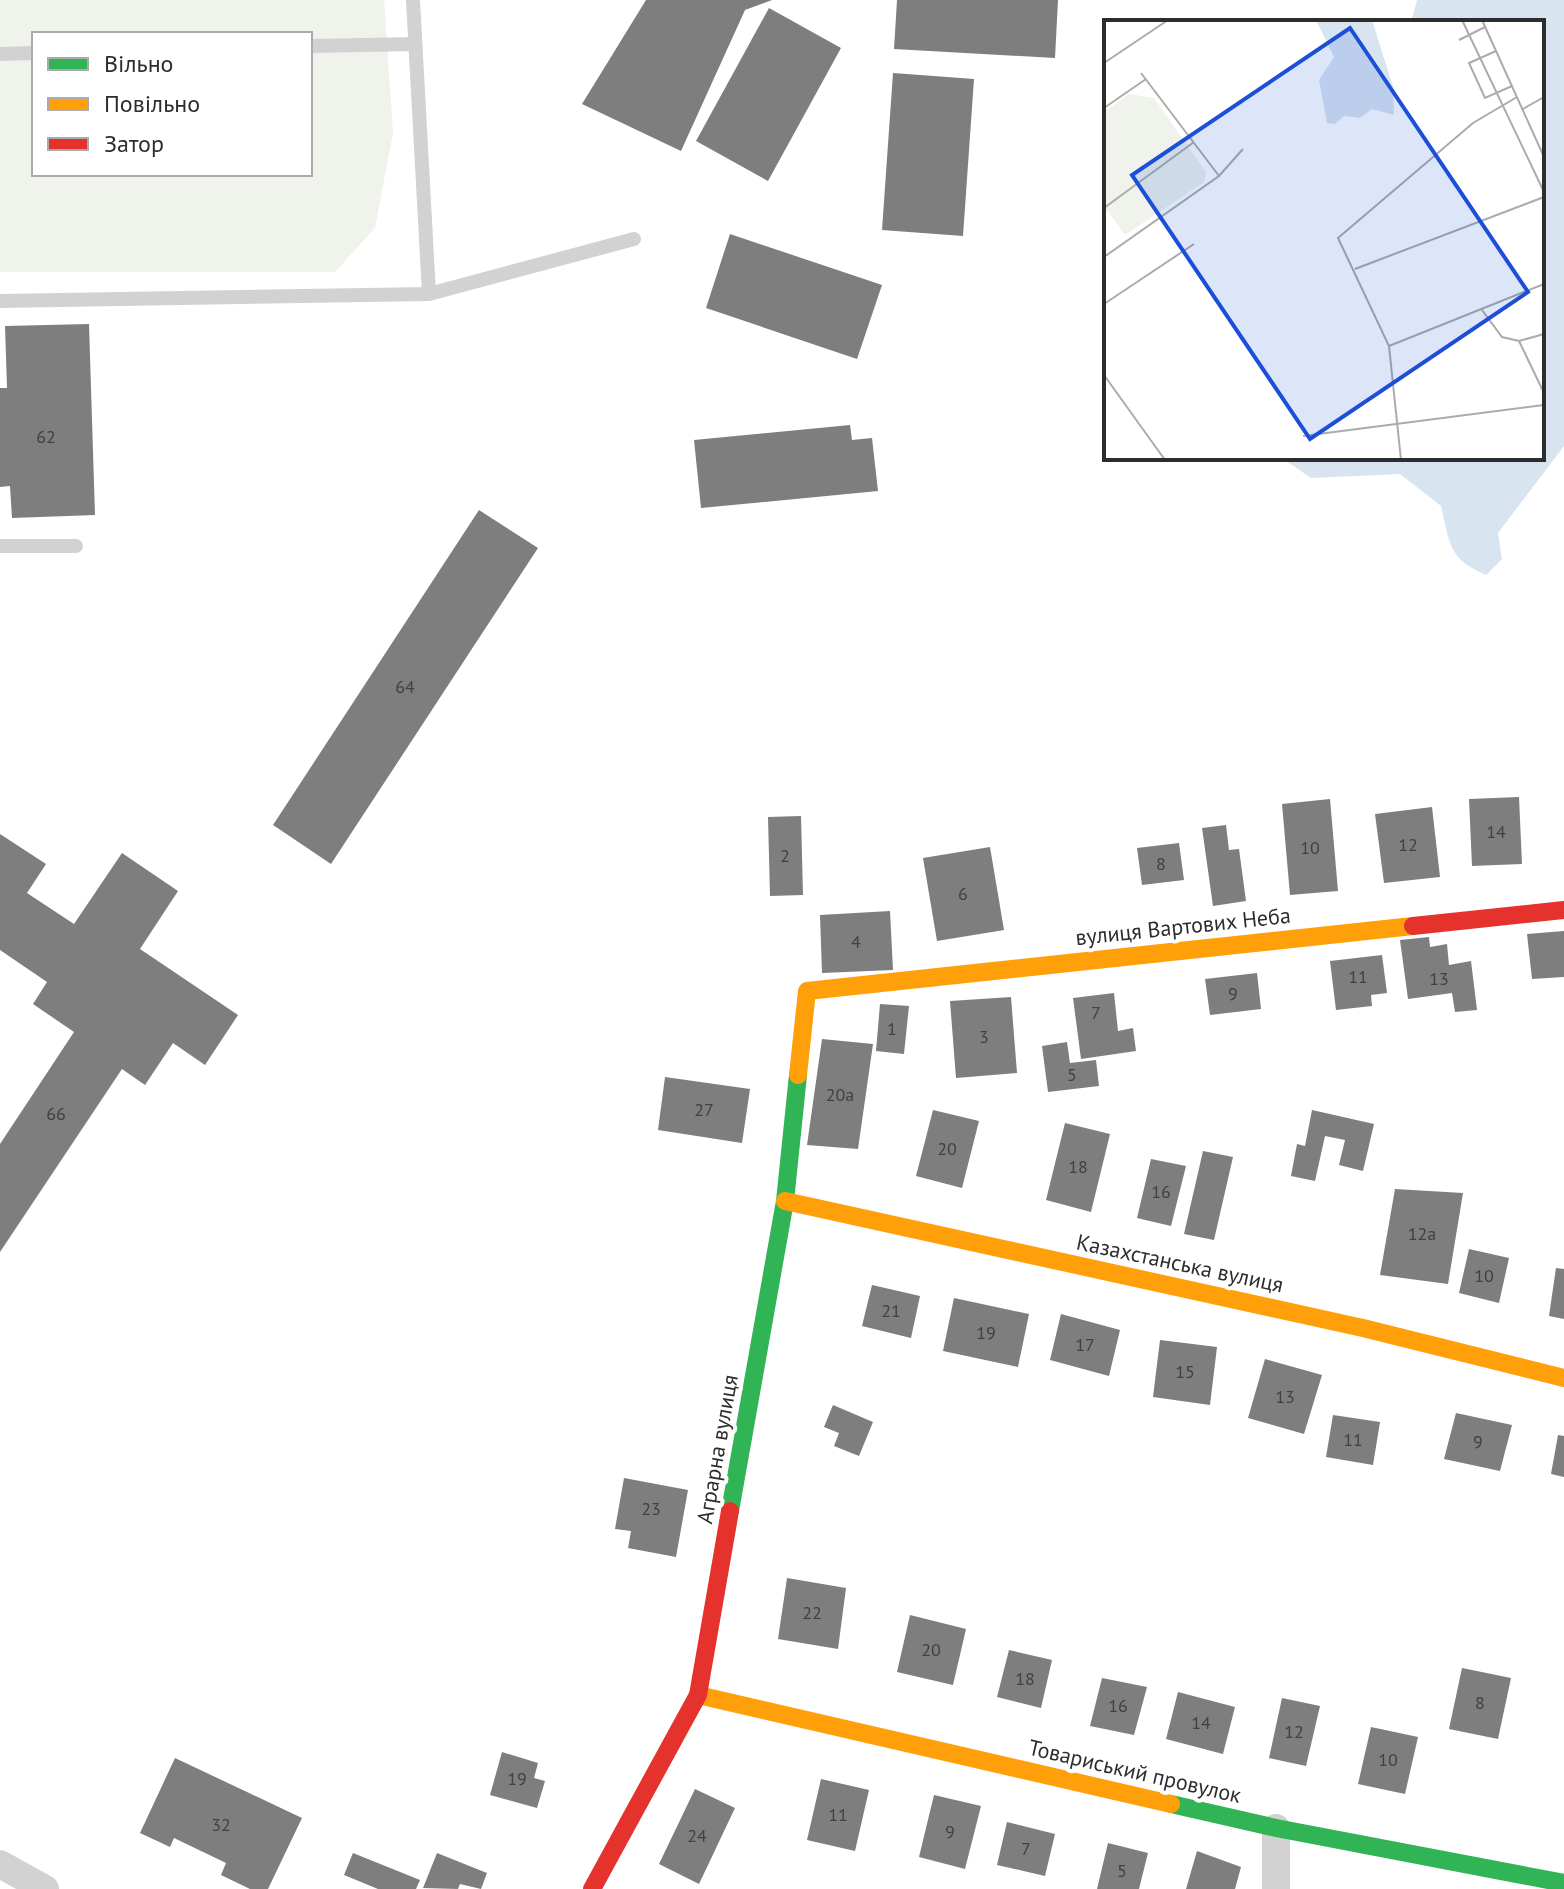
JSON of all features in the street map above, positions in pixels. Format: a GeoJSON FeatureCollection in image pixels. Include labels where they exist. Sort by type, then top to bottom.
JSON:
{"type":"FeatureCollection","features":[{"type":"Feature","properties":{"kind":"street","name":"вулиця Вартових Неба"},"geometry":{"type":"LineString","coordinates":[[807,991],[1564,910]]}},
{"type":"Feature","properties":{"kind":"street","name":"Аграрна вулиця"},"geometry":{"type":"LineString","coordinates":[[592,1889],[698,1695],[785,1201],[807,991]]}},
{"type":"Feature","properties":{"kind":"street","name":"Казахстанська вулиця"},"geometry":{"type":"LineString","coordinates":[[785,1201],[1363,1328],[1564,1378]]}},
{"type":"Feature","properties":{"kind":"street","name":"Товариський провулок"},"geometry":{"type":"LineString","coordinates":[[698,1695],[1276,1828],[1564,1883]]}},
{"type":"Feature","properties":{"kind":"street"},"geometry":{"type":"LineString","coordinates":[[1276,1828],[1276,1889]]}},
{"type":"Feature","properties":{"kind":"street"},"geometry":{"type":"LineString","coordinates":[[0,1864],[45,1889]]}},
{"type":"Feature","properties":{"kind":"lane"},"geometry":{"type":"LineString","coordinates":[[413,0],[429,294]]}},
{"type":"Feature","properties":{"kind":"lane"},"geometry":{"type":"LineString","coordinates":[[312,46],[415,44]]}},
{"type":"Feature","properties":{"kind":"lane"},"geometry":{"type":"LineString","coordinates":[[0,54],[32,53]]}},
{"type":"Feature","properties":{"kind":"lane"},"geometry":{"type":"LineString","coordinates":[[0,301],[429,294],[634,239]]}},
{"type":"Feature","properties":{"kind":"lane"},"geometry":{"type":"LineString","coordinates":[[0,546],[76,546]]}},
{"type":"Feature","properties":{"kind":"shaded area"},"geometry":{"type":"Polygon","coordinates":[[[0,0],[384,0],[393,133],[375,228],[335,272],[0,272],[0,0]]]}},
{"type":"Feature","properties":{"kind":"shaded area"},"geometry":{"type":"Polygon","coordinates":[[[1417,0],[1564,0],[1564,446],[1498,533],[1502,559],[1486,575],[1457,556],[1449,540],[1441,506],[1400,474],[1311,478],[1285,460],[1544,460],[1544,20],[1412,20],[1417,0]]]}},
{"type":"Feature","properties":{"kind":"building"},"geometry":{"type":"Polygon","coordinates":[[[646,0],[772,0],[745,10],[681,151],[582,104],[646,0]]]}},
{"type":"Feature","properties":{"kind":"building"},"geometry":{"type":"Polygon","coordinates":[[[897,0],[1058,0],[1055,58],[894,49],[897,0]]]}},
{"type":"Feature","properties":{"kind":"building"},"geometry":{"type":"Polygon","coordinates":[[[769,8],[841,48],[768,181],[696,141],[769,8]]]}},
{"type":"Feature","properties":{"kind":"building"},"geometry":{"type":"Polygon","coordinates":[[[893,73],[974,79],[963,236],[882,230],[893,73]]]}},
{"type":"Feature","properties":{"kind":"building"},"geometry":{"type":"Polygon","coordinates":[[[730,234],[882,285],[857,359],[706,308],[730,234]]]}},
{"type":"Feature","properties":{"kind":"building"},"geometry":{"type":"Polygon","coordinates":[[[89,324],[95,515],[12,518],[10,486],[0,487],[0,388],[7,388],[5,326],[89,324]]]}},
{"type":"Feature","properties":{"kind":"building"},"geometry":{"type":"Polygon","coordinates":[[[850,425],[852,440],[872,438],[878,491],[701,508],[694,440],[850,425]]]}},
{"type":"Feature","properties":{"kind":"building"},"geometry":{"type":"Polygon","coordinates":[[[479,510],[538,548],[331,864],[273,825],[479,510]]]}},
{"type":"Feature","properties":{"kind":"building"},"geometry":{"type":"Polygon","coordinates":[[[1519,797],[1522,864],[1472,866],[1469,799],[1519,797]]]}},
{"type":"Feature","properties":{"kind":"building"},"geometry":{"type":"Polygon","coordinates":[[[1330,799],[1338,891],[1290,895],[1282,804],[1330,799]]]}},
{"type":"Feature","properties":{"kind":"building"},"geometry":{"type":"Polygon","coordinates":[[[1432,807],[1440,877],[1384,883],[1375,814],[1432,807]]]}},
{"type":"Feature","properties":{"kind":"building"},"geometry":{"type":"Polygon","coordinates":[[[801,816],[803,895],[770,896],[768,817],[801,816]]]}},
{"type":"Feature","properties":{"kind":"building"},"geometry":{"type":"Polygon","coordinates":[[[1226,825],[1229,850],[1239,849],[1246,901],[1213,906],[1202,828],[1226,825]]]}},
{"type":"Feature","properties":{"kind":"building"},"geometry":{"type":"Polygon","coordinates":[[[0,834],[46,864],[27,893],[74,924],[122,853],[178,891],[140,949],[238,1015],[205,1065],[173,1043],[145,1085],[122,1069],[0,1252],[0,1144],[74,1032],[33,1004],[47,982],[0,950],[0,834]]]}},
{"type":"Feature","properties":{"kind":"building"},"geometry":{"type":"Polygon","coordinates":[[[1179,843],[1184,880],[1142,885],[1137,848],[1179,843]]]}},
{"type":"Feature","properties":{"kind":"building"},"geometry":{"type":"Polygon","coordinates":[[[990,847],[1004,930],[937,941],[923,858],[990,847]]]}},
{"type":"Feature","properties":{"kind":"building"},"geometry":{"type":"Polygon","coordinates":[[[890,911],[893,970],[822,973],[820,915],[890,911]]]}},
{"type":"Feature","properties":{"kind":"building"},"geometry":{"type":"Polygon","coordinates":[[[1564,931],[1564,977],[1532,979],[1527,934],[1564,931]]]}},
{"type":"Feature","properties":{"kind":"building"},"geometry":{"type":"Polygon","coordinates":[[[1429,937],[1430,947],[1447,944],[1449,965],[1471,961],[1477,1010],[1455,1012],[1452,993],[1408,999],[1400,940],[1429,937]]]}},
{"type":"Feature","properties":{"kind":"building"},"geometry":{"type":"Polygon","coordinates":[[[1382,955],[1387,993],[1371,995],[1372,1006],[1336,1010],[1330,961],[1382,955]]]}},
{"type":"Feature","properties":{"kind":"building"},"geometry":{"type":"Polygon","coordinates":[[[1257,973],[1261,1009],[1210,1015],[1205,979],[1257,973]]]}},
{"type":"Feature","properties":{"kind":"building"},"geometry":{"type":"Polygon","coordinates":[[[1114,993],[1118,1031],[1133,1028],[1136,1051],[1081,1059],[1073,998],[1114,993]]]}},
{"type":"Feature","properties":{"kind":"building"},"geometry":{"type":"Polygon","coordinates":[[[1011,997],[1017,1073],[956,1078],[950,1001],[1011,997]]]}},
{"type":"Feature","properties":{"kind":"building"},"geometry":{"type":"Polygon","coordinates":[[[880,1004],[909,1006],[904,1054],[876,1051],[880,1004]]]}},
{"type":"Feature","properties":{"kind":"building"},"geometry":{"type":"Polygon","coordinates":[[[822,1039],[873,1044],[858,1149],[807,1145],[822,1039]]]}},
{"type":"Feature","properties":{"kind":"building"},"geometry":{"type":"Polygon","coordinates":[[[1067,1042],[1070,1063],[1096,1060],[1099,1086],[1048,1092],[1042,1046],[1067,1042]]]}},
{"type":"Feature","properties":{"kind":"building"},"geometry":{"type":"Polygon","coordinates":[[[665,1077],[750,1089],[742,1143],[658,1130],[665,1077]]]}},
{"type":"Feature","properties":{"kind":"building"},"geometry":{"type":"Polygon","coordinates":[[[933,1110],[979,1121],[962,1188],[916,1176],[933,1110]]]}},
{"type":"Feature","properties":{"kind":"building"},"geometry":{"type":"Polygon","coordinates":[[[1312,1110],[1374,1124],[1363,1171],[1339,1165],[1345,1140],[1325,1136],[1315,1181],[1291,1176],[1297,1144],[1305,1146],[1312,1110]]]}},
{"type":"Feature","properties":{"kind":"building"},"geometry":{"type":"Polygon","coordinates":[[[1065,1123],[1110,1134],[1091,1212],[1046,1200],[1065,1123]]]}},
{"type":"Feature","properties":{"kind":"building"},"geometry":{"type":"Polygon","coordinates":[[[1203,1151],[1233,1157],[1214,1240],[1184,1234],[1203,1151]]]}},
{"type":"Feature","properties":{"kind":"building"},"geometry":{"type":"Polygon","coordinates":[[[1151,1159],[1186,1166],[1171,1226],[1137,1218],[1151,1159]]]}},
{"type":"Feature","properties":{"kind":"building"},"geometry":{"type":"Polygon","coordinates":[[[1395,1189],[1463,1193],[1448,1284],[1380,1275],[1395,1189]]]}},
{"type":"Feature","properties":{"kind":"building"},"geometry":{"type":"Polygon","coordinates":[[[1469,1249],[1509,1258],[1499,1303],[1459,1293],[1469,1249]]]}},
{"type":"Feature","properties":{"kind":"building"},"geometry":{"type":"Polygon","coordinates":[[[1556,1268],[1564,1269],[1564,1319],[1549,1316],[1556,1268]]]}},
{"type":"Feature","properties":{"kind":"building"},"geometry":{"type":"Polygon","coordinates":[[[872,1285],[920,1296],[911,1338],[862,1326],[872,1285]]]}},
{"type":"Feature","properties":{"kind":"building"},"geometry":{"type":"Polygon","coordinates":[[[954,1298],[1029,1314],[1018,1367],[943,1351],[954,1298]]]}},
{"type":"Feature","properties":{"kind":"building"},"geometry":{"type":"Polygon","coordinates":[[[1061,1314],[1120,1330],[1109,1376],[1050,1360],[1061,1314]]]}},
{"type":"Feature","properties":{"kind":"building"},"geometry":{"type":"Polygon","coordinates":[[[1160,1340],[1217,1347],[1210,1405],[1153,1397],[1160,1340]]]}},
{"type":"Feature","properties":{"kind":"building"},"geometry":{"type":"Polygon","coordinates":[[[1265,1359],[1322,1375],[1304,1434],[1248,1418],[1265,1359]]]}},
{"type":"Feature","properties":{"kind":"building"},"geometry":{"type":"Polygon","coordinates":[[[833,1405],[873,1422],[859,1456],[834,1446],[839,1433],[824,1427],[833,1405]]]}},
{"type":"Feature","properties":{"kind":"building"},"geometry":{"type":"Polygon","coordinates":[[[1456,1413],[1512,1425],[1500,1471],[1444,1459],[1456,1413]]]}},
{"type":"Feature","properties":{"kind":"building"},"geometry":{"type":"Polygon","coordinates":[[[1333,1415],[1380,1422],[1373,1465],[1326,1457],[1333,1415]]]}},
{"type":"Feature","properties":{"kind":"building"},"geometry":{"type":"Polygon","coordinates":[[[1558,1435],[1564,1436],[1564,1477],[1551,1474],[1558,1435]]]}},
{"type":"Feature","properties":{"kind":"building"},"geometry":{"type":"Polygon","coordinates":[[[624,1478],[688,1490],[676,1557],[628,1548],[631,1531],[615,1529],[624,1478]]]}},
{"type":"Feature","properties":{"kind":"building"},"geometry":{"type":"Polygon","coordinates":[[[787,1578],[846,1588],[838,1649],[778,1639],[787,1578]]]}},
{"type":"Feature","properties":{"kind":"building"},"geometry":{"type":"Polygon","coordinates":[[[910,1615],[966,1629],[953,1685],[897,1672],[910,1615]]]}},
{"type":"Feature","properties":{"kind":"building"},"geometry":{"type":"Polygon","coordinates":[[[1009,1650],[1052,1660],[1041,1708],[997,1697],[1009,1650]]]}},
{"type":"Feature","properties":{"kind":"building"},"geometry":{"type":"Polygon","coordinates":[[[1462,1668],[1511,1678],[1498,1739],[1449,1729],[1462,1668]]]}},
{"type":"Feature","properties":{"kind":"building"},"geometry":{"type":"Polygon","coordinates":[[[1102,1678],[1147,1687],[1134,1735],[1090,1726],[1102,1678]]]}},
{"type":"Feature","properties":{"kind":"building"},"geometry":{"type":"Polygon","coordinates":[[[1178,1692],[1235,1707],[1223,1754],[1166,1739],[1178,1692]]]}},
{"type":"Feature","properties":{"kind":"building"},"geometry":{"type":"Polygon","coordinates":[[[1282,1698],[1320,1706],[1306,1766],[1269,1758],[1282,1698]]]}},
{"type":"Feature","properties":{"kind":"building"},"geometry":{"type":"Polygon","coordinates":[[[1371,1727],[1418,1737],[1405,1794],[1358,1784],[1371,1727]]]}},
{"type":"Feature","properties":{"kind":"building"},"geometry":{"type":"Polygon","coordinates":[[[502,1752],[538,1763],[534,1778],[545,1781],[537,1808],[490,1795],[502,1752]]]}},
{"type":"Feature","properties":{"kind":"building"},"geometry":{"type":"Polygon","coordinates":[[[175,1758],[302,1818],[268,1889],[250,1889],[221,1875],[226,1863],[174,1838],[170,1847],[140,1833],[175,1758]]]}},
{"type":"Feature","properties":{"kind":"building"},"geometry":{"type":"Polygon","coordinates":[[[821,1779],[869,1790],[855,1851],[807,1840],[821,1779]]]}},
{"type":"Feature","properties":{"kind":"building"},"geometry":{"type":"Polygon","coordinates":[[[695,1789],[735,1808],[699,1884],[659,1864],[695,1789]]]}},
{"type":"Feature","properties":{"kind":"building"},"geometry":{"type":"Polygon","coordinates":[[[934,1795],[981,1806],[965,1869],[919,1857],[934,1795]]]}},
{"type":"Feature","properties":{"kind":"building"},"geometry":{"type":"Polygon","coordinates":[[[1007,1822],[1055,1834],[1045,1876],[997,1865],[1007,1822]]]}},
{"type":"Feature","properties":{"kind":"building"},"geometry":{"type":"Polygon","coordinates":[[[1108,1843],[1148,1853],[1139,1889],[1097,1889],[1108,1843]]]}},
{"type":"Feature","properties":{"kind":"building"},"geometry":{"type":"Polygon","coordinates":[[[1197,1851],[1241,1867],[1235,1889],[1186,1889],[1197,1851]]]}},
{"type":"Feature","properties":{"kind":"building"},"geometry":{"type":"Polygon","coordinates":[[[353,1853],[420,1880],[416,1889],[378,1889],[344,1875],[353,1853]]]}},
{"type":"Feature","properties":{"kind":"building"},"geometry":{"type":"Polygon","coordinates":[[[437,1853],[487,1873],[481,1889],[460,1884],[458,1889],[423,1888],[437,1853]]]}},
{"type":"Feature","properties":{"kind":"traffic: fast"},"geometry":{"type":"LineString","coordinates":[[730,1511],[785,1201],[798,1075]]}},
{"type":"Feature","properties":{"kind":"traffic: fast"},"geometry":{"type":"LineString","coordinates":[[1171,1804],[1276,1828],[1564,1883]]}},
{"type":"Feature","properties":{"kind":"traffic: slow"},"geometry":{"type":"LineString","coordinates":[[798,1075],[807,991],[1413,926]]}},
{"type":"Feature","properties":{"kind":"traffic: slow"},"geometry":{"type":"LineString","coordinates":[[785,1201],[1363,1328],[1564,1378]]}},
{"type":"Feature","properties":{"kind":"traffic: slow"},"geometry":{"type":"LineString","coordinates":[[698,1695],[1171,1804]]}},
{"type":"Feature","properties":{"kind":"traffic: jam"},"geometry":{"type":"LineString","coordinates":[[1413,926],[1564,910]]}},
{"type":"Feature","properties":{"kind":"traffic: jam"},"geometry":{"type":"LineString","coordinates":[[592,1889],[698,1695],[730,1511]]}}]}
